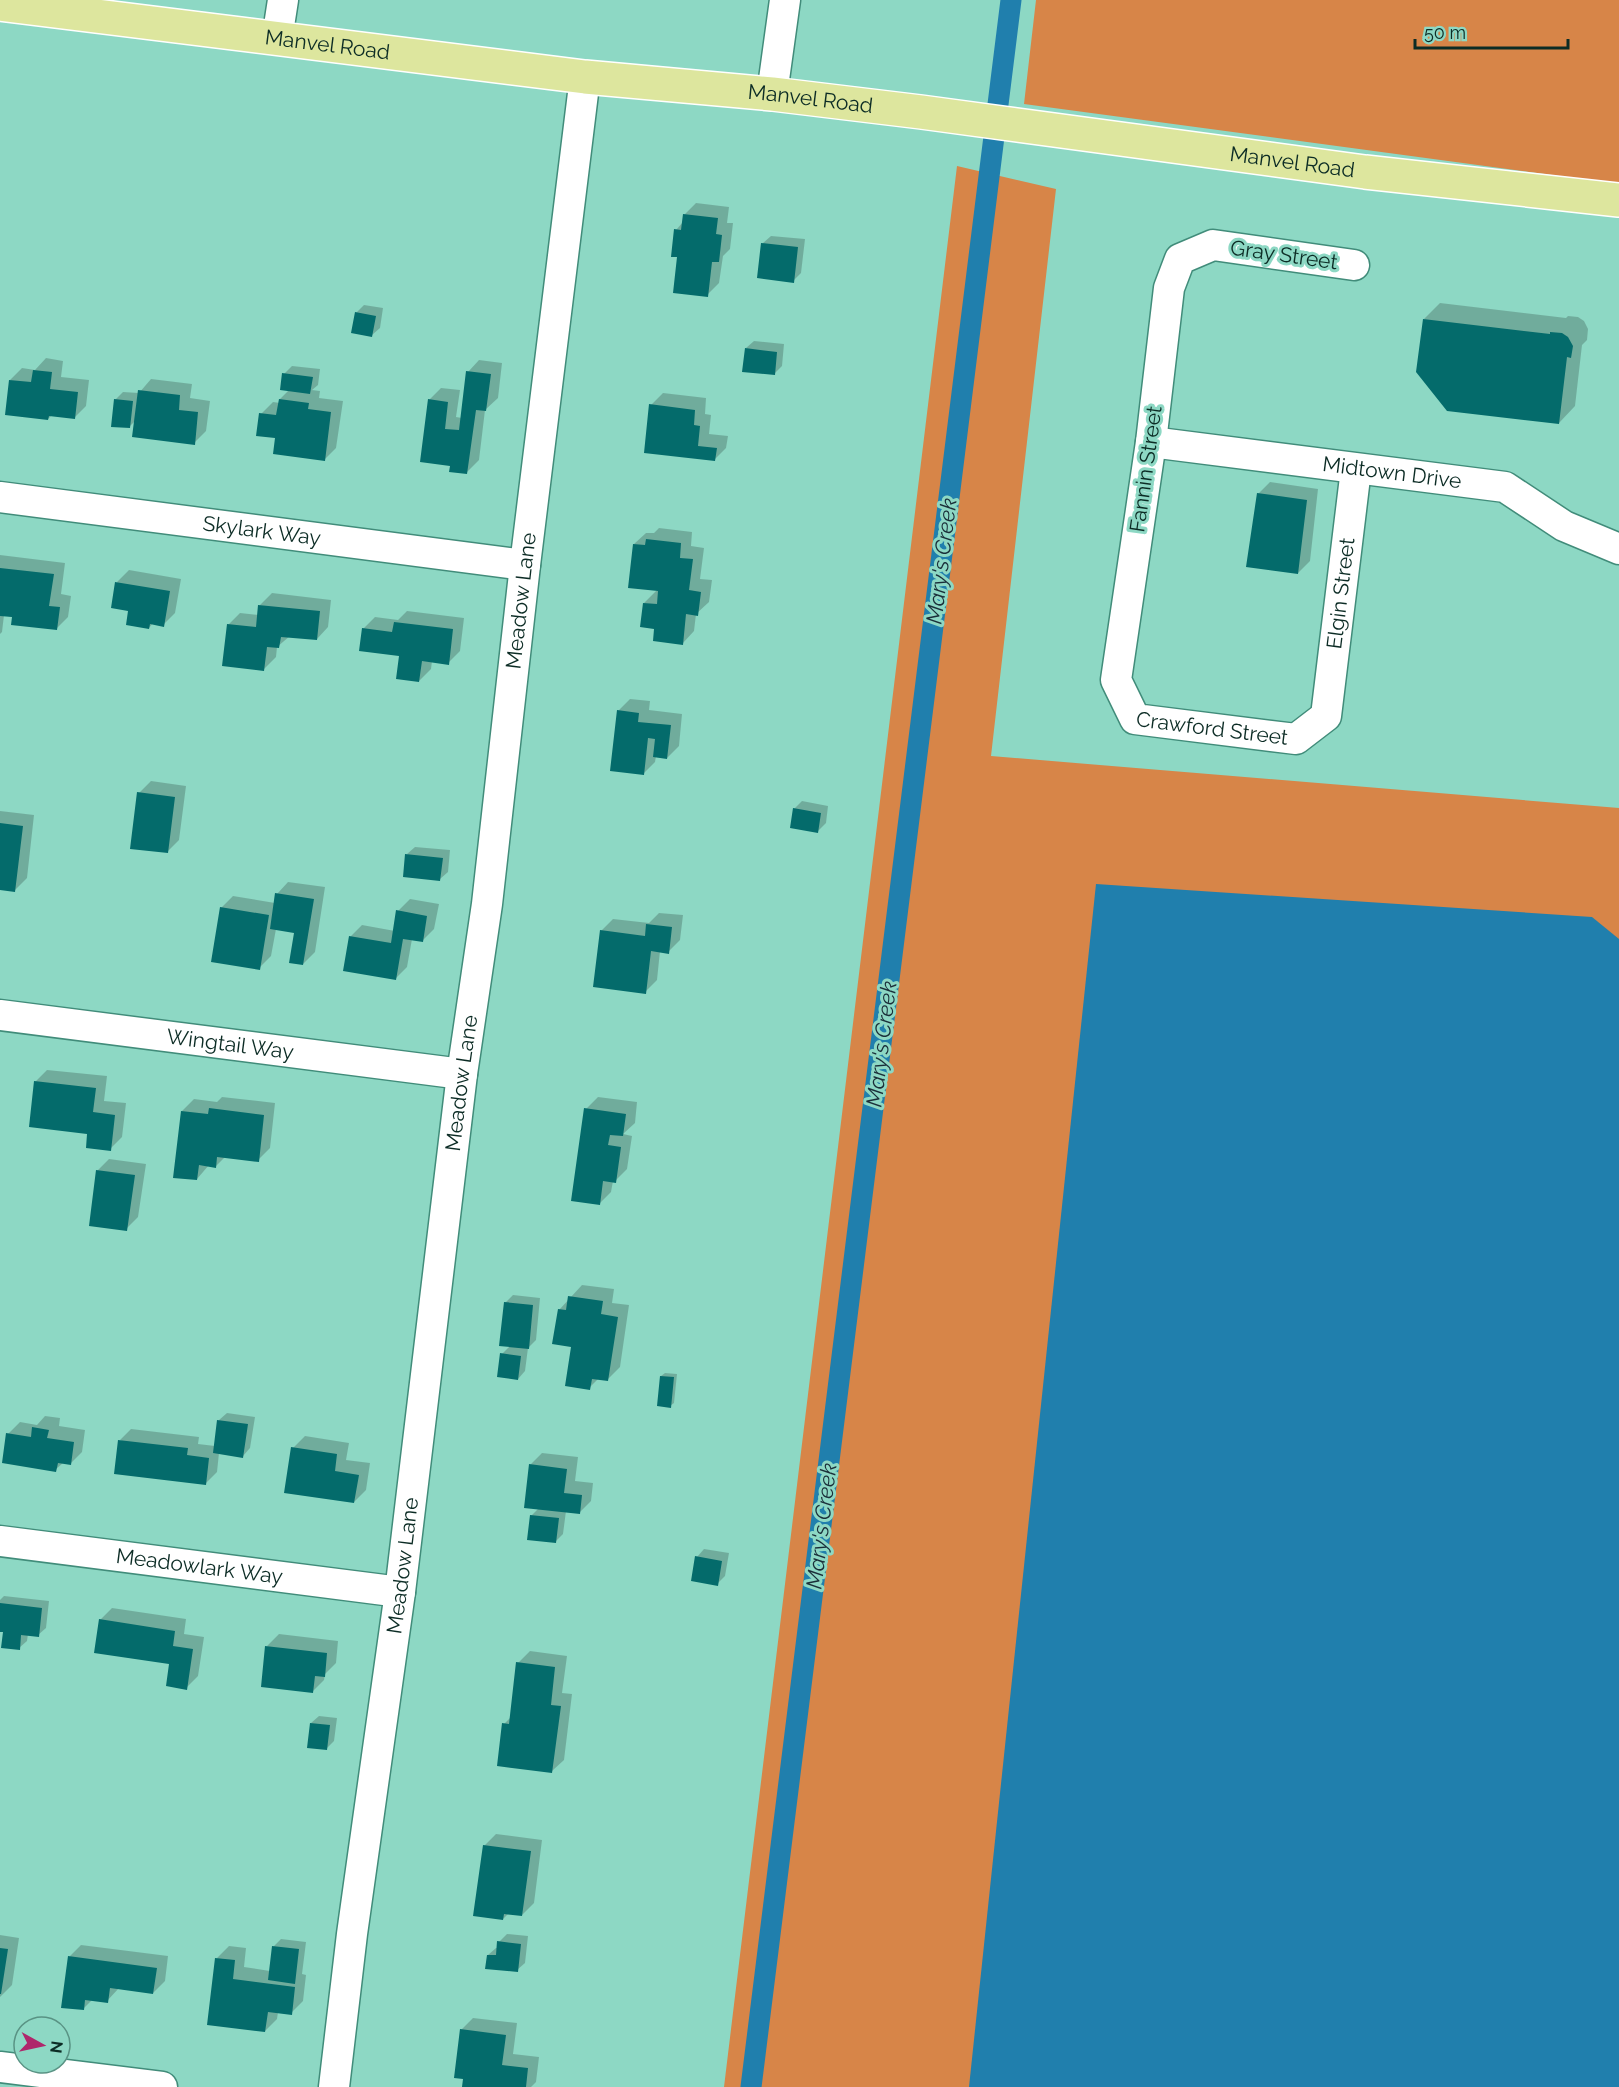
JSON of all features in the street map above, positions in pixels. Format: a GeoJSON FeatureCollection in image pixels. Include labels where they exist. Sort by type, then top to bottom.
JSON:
{"type":"FeatureCollection","features":[{"type":"Feature","properties":{"kind":"main road","name":"Manvel Road"},"geometry":{"type":"LineString","coordinates":[[0,4],[585,77],[772,94],[921,112],[1365,172],[1619,200]]}},
{"type":"Feature","properties":{"kind":"street"},"geometry":{"type":"LineString","coordinates":[[277,39],[283,0]]}},
{"type":"Feature","properties":{"kind":"street"},"geometry":{"type":"LineString","coordinates":[[772,94],[785,0]]}},
{"type":"Feature","properties":{"kind":"street","name":"Meadow Lane"},"geometry":{"type":"LineString","coordinates":[[334,2087],[352,1934],[400,1592],[462,1074],[487,904],[525,565],[585,77]]}},
{"type":"Feature","properties":{"kind":"street","name":"Gray Street"},"geometry":{"type":"LineString","coordinates":[[1180,259],[1213,245],[1354,265]]}},
{"type":"Feature","properties":{"kind":"street","name":"Fannin Street"},"geometry":{"type":"LineString","coordinates":[[1116,680],[1151,442],[1169,288],[1180,259]]}},
{"type":"Feature","properties":{"kind":"street","name":"Midtown Drive"},"geometry":{"type":"LineString","coordinates":[[1151,442],[1505,487],[1564,526],[1619,549]]}},
{"type":"Feature","properties":{"kind":"street","name":"Elgin Street"},"geometry":{"type":"LineString","coordinates":[[1326,716],[1356,469]]}},
{"type":"Feature","properties":{"kind":"street","name":"Skylark Way"},"geometry":{"type":"LineString","coordinates":[[0,497],[525,565]]}},
{"type":"Feature","properties":{"kind":"street","name":"Crawford Street"},"geometry":{"type":"LineString","coordinates":[[1116,680],[1135,719],[1296,739],[1326,716]]}},
{"type":"Feature","properties":{"kind":"street","name":"Wingtail Way"},"geometry":{"type":"LineString","coordinates":[[0,1015],[462,1074]]}},
{"type":"Feature","properties":{"kind":"street","name":"Meadowlark Way"},"geometry":{"type":"LineString","coordinates":[[0,1541],[400,1592]]}},
{"type":"Feature","properties":{"kind":"street"},"geometry":{"type":"LineString","coordinates":[[0,2067],[162,2087]]}},
{"type":"Feature","properties":{"kind":"shaded area"},"geometry":{"type":"Polygon","coordinates":[[[1036,0],[1619,0],[1619,184],[1024,104],[1036,0]]]}},
{"type":"Feature","properties":{"kind":"shaded area"},"geometry":{"type":"Polygon","coordinates":[[[957,166],[1056,189],[991,756],[1619,808],[1619,2087],[724,2087],[957,166]]]}},
{"type":"Feature","properties":{"kind":"water"},"geometry":{"type":"Polygon","coordinates":[[[1096,884],[1592,917],[1619,939],[1619,2087],[969,2087],[1096,884]]]}},
{"type":"Feature","properties":{"kind":"building"},"geometry":{"type":"Polygon","coordinates":[[[683,214],[718,218],[716,234],[722,235],[719,262],[712,262],[708,297],[673,293],[677,257],[671,257],[674,229],[681,230],[683,214]]]}},
{"type":"Feature","properties":{"kind":"building"},"geometry":{"type":"Polygon","coordinates":[[[761,243],[798,247],[794,283],[757,278],[761,243]]]}},
{"type":"Feature","properties":{"kind":"building"},"geometry":{"type":"Polygon","coordinates":[[[355,312],[376,316],[372,337],[351,333],[355,312]]]}},
{"type":"Feature","properties":{"kind":"building"},"geometry":{"type":"Polygon","coordinates":[[[1423,319],[1550,334],[1550,332],[1562,333],[1568,337],[1573,346],[1571,358],[1567,357],[1559,424],[1447,411],[1416,372],[1423,319]]]}},
{"type":"Feature","properties":{"kind":"building"},"geometry":{"type":"Polygon","coordinates":[[[745,348],[777,352],[775,375],[742,372],[745,348]]]}},
{"type":"Feature","properties":{"kind":"building"},"geometry":{"type":"Polygon","coordinates":[[[33,370],[52,372],[50,389],[78,392],[75,419],[49,416],[48,420],[5,415],[9,380],[31,382],[33,370]]]}},
{"type":"Feature","properties":{"kind":"building"},"geometry":{"type":"Polygon","coordinates":[[[466,371],[491,374],[486,411],[476,410],[467,474],[449,472],[450,466],[420,462],[428,399],[448,402],[445,429],[459,430],[466,371]]]}},
{"type":"Feature","properties":{"kind":"building"},"geometry":{"type":"Polygon","coordinates":[[[282,373],[313,377],[310,394],[280,390],[282,373]]]}},
{"type":"Feature","properties":{"kind":"building"},"geometry":{"type":"Polygon","coordinates":[[[138,390],[180,395],[179,410],[198,412],[195,445],[132,437],[138,390]]]}},
{"type":"Feature","properties":{"kind":"building"},"geometry":{"type":"Polygon","coordinates":[[[114,399],[133,401],[130,428],[111,427],[114,399]]]}},
{"type":"Feature","properties":{"kind":"building"},"geometry":{"type":"Polygon","coordinates":[[[279,399],[309,403],[308,409],[331,412],[325,461],[273,454],[275,438],[256,436],[259,413],[276,415],[279,399]]]}},
{"type":"Feature","properties":{"kind":"building"},"geometry":{"type":"Polygon","coordinates":[[[649,404],[695,410],[694,425],[700,426],[698,446],[717,448],[715,461],[644,453],[649,404]]]}},
{"type":"Feature","properties":{"kind":"building"},"geometry":{"type":"Polygon","coordinates":[[[1257,493],[1307,500],[1298,574],[1246,567],[1257,493]]]}},
{"type":"Feature","properties":{"kind":"building"},"geometry":{"type":"Polygon","coordinates":[[[646,539],[681,543],[680,558],[693,559],[689,590],[701,592],[698,616],[686,614],[683,645],[653,641],[654,629],[640,627],[643,603],[657,604],[658,591],[628,588],[633,544],[645,545],[646,539]]]}},
{"type":"Feature","properties":{"kind":"building"},"geometry":{"type":"Polygon","coordinates":[[[0,568],[54,574],[49,606],[60,607],[57,630],[11,625],[12,617],[0,616],[0,568]]]}},
{"type":"Feature","properties":{"kind":"building"},"geometry":{"type":"Polygon","coordinates":[[[115,582],[170,591],[164,627],[150,624],[149,629],[126,625],[128,611],[111,608],[115,582]]]}},
{"type":"Feature","properties":{"kind":"building"},"geometry":{"type":"Polygon","coordinates":[[[258,605],[320,611],[317,640],[281,637],[279,648],[267,647],[264,671],[222,666],[227,624],[256,627],[258,605]]]}},
{"type":"Feature","properties":{"kind":"building"},"geometry":{"type":"Polygon","coordinates":[[[394,622],[453,629],[449,665],[422,661],[419,682],[396,679],[399,656],[359,651],[362,628],[392,632],[394,622]]]}},
{"type":"Feature","properties":{"kind":"building"},"geometry":{"type":"Polygon","coordinates":[[[617,710],[639,713],[638,722],[671,725],[667,759],[653,757],[655,739],[648,738],[644,775],[610,771],[617,710]]]}},
{"type":"Feature","properties":{"kind":"building"},"geometry":{"type":"Polygon","coordinates":[[[137,792],[175,797],[168,853],[130,849],[137,792]]]}},
{"type":"Feature","properties":{"kind":"building"},"geometry":{"type":"Polygon","coordinates":[[[793,808],[821,813],[818,833],[790,828],[793,808]]]}},
{"type":"Feature","properties":{"kind":"building"},"geometry":{"type":"Polygon","coordinates":[[[0,823],[23,826],[15,892],[0,890],[0,823]]]}},
{"type":"Feature","properties":{"kind":"building"},"geometry":{"type":"Polygon","coordinates":[[[405,854],[443,858],[440,881],[403,877],[405,854]]]}},
{"type":"Feature","properties":{"kind":"building"},"geometry":{"type":"Polygon","coordinates":[[[275,893],[314,899],[303,965],[289,963],[294,933],[270,929],[275,893]]]}},
{"type":"Feature","properties":{"kind":"building"},"geometry":{"type":"Polygon","coordinates":[[[220,907],[269,915],[260,970],[211,962],[220,907]]]}},
{"type":"Feature","properties":{"kind":"building"},"geometry":{"type":"Polygon","coordinates":[[[396,910],[427,916],[423,942],[403,939],[396,980],[343,971],[349,936],[391,943],[396,910]]]}},
{"type":"Feature","properties":{"kind":"building"},"geometry":{"type":"Polygon","coordinates":[[[646,924],[672,927],[669,954],[651,951],[646,994],[593,987],[600,930],[645,936],[646,924]]]}},
{"type":"Feature","properties":{"kind":"building"},"geometry":{"type":"Polygon","coordinates":[[[34,1081],[96,1088],[93,1112],[115,1115],[111,1151],[86,1148],[87,1134],[29,1127],[34,1081]]]}},
{"type":"Feature","properties":{"kind":"building"},"geometry":{"type":"Polygon","coordinates":[[[209,1108],[264,1115],[259,1162],[217,1157],[216,1168],[199,1165],[197,1180],[173,1178],[181,1111],[208,1114],[209,1108]]]}},
{"type":"Feature","properties":{"kind":"building"},"geometry":{"type":"Polygon","coordinates":[[[584,1108],[626,1114],[623,1136],[610,1135],[608,1145],[621,1147],[616,1183],[603,1181],[600,1205],[571,1201],[584,1108]]]}},
{"type":"Feature","properties":{"kind":"building"},"geometry":{"type":"Polygon","coordinates":[[[96,1170],[135,1175],[127,1231],[89,1226],[96,1170]]]}},
{"type":"Feature","properties":{"kind":"building"},"geometry":{"type":"Polygon","coordinates":[[[568,1296],[603,1301],[601,1314],[618,1317],[608,1381],[592,1379],[590,1390],[565,1386],[571,1347],[552,1344],[558,1309],[566,1310],[568,1296]]]}},
{"type":"Feature","properties":{"kind":"building"},"geometry":{"type":"Polygon","coordinates":[[[504,1302],[533,1305],[529,1349],[499,1346],[504,1302]]]}},
{"type":"Feature","properties":{"kind":"building"},"geometry":{"type":"Polygon","coordinates":[[[500,1353],[521,1356],[518,1380],[497,1377],[500,1353]]]}},
{"type":"Feature","properties":{"kind":"building"},"geometry":{"type":"Polygon","coordinates":[[[660,1376],[674,1377],[671,1408],[657,1406],[660,1376]]]}},
{"type":"Feature","properties":{"kind":"building"},"geometry":{"type":"Polygon","coordinates":[[[217,1420],[248,1424],[243,1458],[213,1453],[217,1420]]]}},
{"type":"Feature","properties":{"kind":"building"},"geometry":{"type":"Polygon","coordinates":[[[32,1427],[49,1430],[47,1438],[74,1442],[71,1465],[58,1463],[56,1472],[2,1463],[6,1433],[31,1437],[32,1427]]]}},
{"type":"Feature","properties":{"kind":"building"},"geometry":{"type":"Polygon","coordinates":[[[118,1440],[188,1448],[187,1455],[209,1458],[206,1485],[114,1474],[118,1440]]]}},
{"type":"Feature","properties":{"kind":"building"},"geometry":{"type":"Polygon","coordinates":[[[291,1447],[337,1454],[335,1471],[359,1475],[354,1503],[284,1493],[291,1447]]]}},
{"type":"Feature","properties":{"kind":"building"},"geometry":{"type":"Polygon","coordinates":[[[529,1464],[567,1469],[564,1493],[582,1495],[580,1514],[524,1508],[529,1464]]]}},
{"type":"Feature","properties":{"kind":"building"},"geometry":{"type":"Polygon","coordinates":[[[530,1515],[559,1518],[556,1543],[527,1540],[530,1515]]]}},
{"type":"Feature","properties":{"kind":"building"},"geometry":{"type":"Polygon","coordinates":[[[695,1556],[722,1561],[718,1586],[691,1581],[695,1556]]]}},
{"type":"Feature","properties":{"kind":"building"},"geometry":{"type":"Polygon","coordinates":[[[0,1603],[42,1608],[39,1637],[21,1635],[20,1650],[1,1648],[3,1632],[0,1632],[0,1603]]]}},
{"type":"Feature","properties":{"kind":"building"},"geometry":{"type":"Polygon","coordinates":[[[99,1619],[175,1631],[173,1646],[193,1649],[187,1690],[166,1686],[169,1664],[94,1653],[99,1619]]]}},
{"type":"Feature","properties":{"kind":"building"},"geometry":{"type":"Polygon","coordinates":[[[265,1646],[327,1653],[325,1677],[315,1676],[313,1693],[261,1687],[265,1646]]]}},
{"type":"Feature","properties":{"kind":"building"},"geometry":{"type":"Polygon","coordinates":[[[516,1662],[555,1667],[551,1705],[561,1706],[552,1773],[497,1766],[502,1723],[509,1724],[516,1662]]]}},
{"type":"Feature","properties":{"kind":"building"},"geometry":{"type":"Polygon","coordinates":[[[310,1723],[330,1725],[327,1750],[307,1748],[310,1723]]]}},
{"type":"Feature","properties":{"kind":"building"},"geometry":{"type":"Polygon","coordinates":[[[483,1845],[531,1851],[522,1916],[504,1914],[503,1920],[473,1916],[483,1845]]]}},
{"type":"Feature","properties":{"kind":"building"},"geometry":{"type":"Polygon","coordinates":[[[497,1941],[521,1944],[518,1972],[485,1969],[487,1955],[496,1955],[497,1941]]]}},
{"type":"Feature","properties":{"kind":"building"},"geometry":{"type":"Polygon","coordinates":[[[272,1946],[299,1949],[295,1984],[268,1980],[272,1946]]]}},
{"type":"Feature","properties":{"kind":"building"},"geometry":{"type":"Polygon","coordinates":[[[0,1948],[8,1949],[1,1994],[0,1994],[0,1948]]]}},
{"type":"Feature","properties":{"kind":"building"},"geometry":{"type":"Polygon","coordinates":[[[68,1956],[157,1968],[153,1994],[110,1988],[108,2003],[85,2000],[84,2010],[61,2008],[68,1956]]]}},
{"type":"Feature","properties":{"kind":"building"},"geometry":{"type":"Polygon","coordinates":[[[215,1958],[235,1960],[233,1979],[295,1987],[292,2015],[268,2012],[265,2032],[207,2025],[215,1958]]]}},
{"type":"Feature","properties":{"kind":"building"},"geometry":{"type":"Polygon","coordinates":[[[460,2029],[506,2035],[502,2065],[528,2068],[526,2087],[462,2087],[463,2079],[454,2078],[460,2029]]]}},
{"type":"Feature","properties":{"kind":"waterway","name":"Mary's Creek"},"geometry":{"type":"LineString","coordinates":[[751,2087],[1011,0]]}}]}
